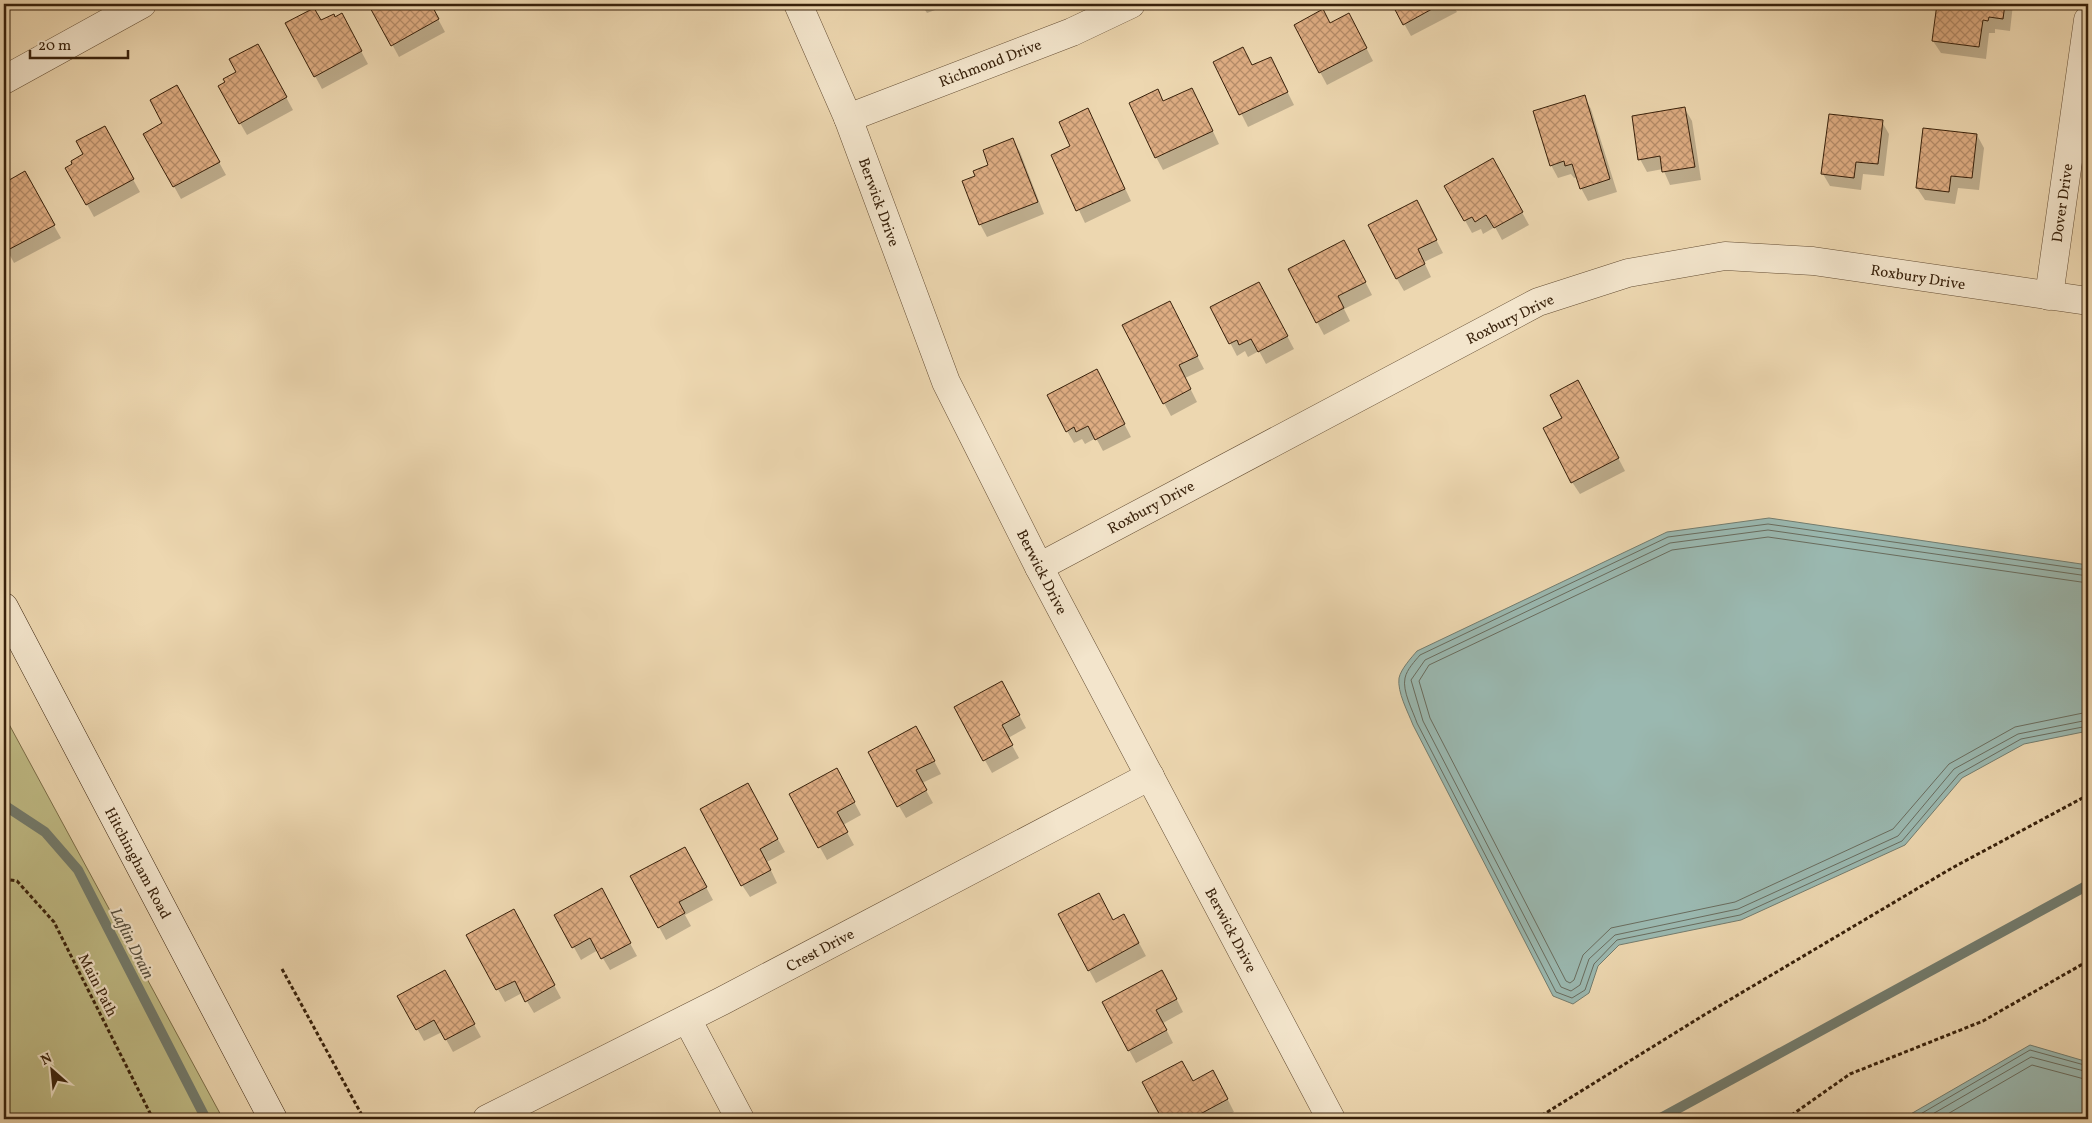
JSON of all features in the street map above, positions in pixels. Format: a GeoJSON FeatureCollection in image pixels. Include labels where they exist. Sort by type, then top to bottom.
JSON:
{"type":"FeatureCollection","features":[{"type":"Feature","properties":{"kind":"street"},"geometry":{"type":"LineString","coordinates":[[4,80],[142,4]]}},
{"type":"Feature","properties":{"kind":"street","name":"Berwick Drive"},"geometry":{"type":"LineString","coordinates":[[798,4],[848,118],[946,382],[1039,567],[1331,1119]]}},
{"type":"Feature","properties":{"kind":"street","name":"Richmond Drive"},"geometry":{"type":"LineString","coordinates":[[848,118],[1072,32],[1131,4]]}},
{"type":"Feature","properties":{"kind":"street","name":"Dover Drive"},"geometry":{"type":"LineString","coordinates":[[2049,296],[2088,20]]}},
{"type":"Feature","properties":{"kind":"street","name":"Roxbury Drive"},"geometry":{"type":"LineString","coordinates":[[1039,567],[1538,302],[1628,273],[1725,256],[1803,260],[2088,301]]}},
{"type":"Feature","properties":{"kind":"street","name":"Hitchingham Road"},"geometry":{"type":"LineString","coordinates":[[4,607],[273,1119]]}},
{"type":"Feature","properties":{"kind":"street","name":"Crest Drive"},"geometry":{"type":"LineString","coordinates":[[487,1119],[687,1019],[1150,776]]}},
{"type":"Feature","properties":{"kind":"street"},"geometry":{"type":"LineString","coordinates":[[687,1019],[740,1119]]}},
{"type":"Feature","properties":{"kind":"path"},"geometry":{"type":"LineString","coordinates":[[1536,1119],[1704,1015],[1952,868],[2088,795]]}},
{"type":"Feature","properties":{"kind":"path","name":"Main Path"},"geometry":{"type":"LineString","coordinates":[[4,878],[17,881],[54,922],[153,1119]]}},
{"type":"Feature","properties":{"kind":"path"},"geometry":{"type":"LineString","coordinates":[[1786,1119],[1850,1074],[1983,1021],[2088,961]]}},
{"type":"Feature","properties":{"kind":"path"},"geometry":{"type":"LineString","coordinates":[[282,969],[364,1119]]}},
{"type":"Feature","properties":{"kind":"shaded area"},"geometry":{"type":"Polygon","coordinates":[[[4,715],[223,1119],[4,1119],[4,715]]]}},
{"type":"Feature","properties":{"kind":"water"},"geometry":{"type":"Polygon","coordinates":[[[1769,518],[2088,565],[2088,731],[2024,744],[1962,778],[1905,845],[1741,920],[1619,945],[1598,966],[1589,993],[1573,1004],[1553,996],[1413,725],[1403,702],[1399,684],[1400,675],[1417,651],[1667,532],[1769,518]]]}},
{"type":"Feature","properties":{"kind":"water"},"geometry":{"type":"Polygon","coordinates":[[[2030,1045],[2088,1062],[2088,1119],[1902,1119],[2030,1045]]]}},
{"type":"Feature","properties":{"kind":"building"},"geometry":{"type":"Polygon","coordinates":[[[368,4],[431,4],[439,19],[391,46],[368,4]]]}},
{"type":"Feature","properties":{"kind":"building"},"geometry":{"type":"Polygon","coordinates":[[[1392,4],[1441,4],[1403,25],[1392,4]]]}},
{"type":"Feature","properties":{"kind":"building"},"geometry":{"type":"Polygon","coordinates":[[[1937,4],[2005,4],[2003,19],[1989,17],[1988,21],[1983,20],[1979,47],[1932,41],[1937,4]]]}},
{"type":"Feature","properties":{"kind":"building"},"geometry":{"type":"Polygon","coordinates":[[[314,8],[321,20],[334,14],[335,17],[342,13],[362,51],[314,77],[285,23],[314,8]]]}},
{"type":"Feature","properties":{"kind":"building"},"geometry":{"type":"Polygon","coordinates":[[[1323,9],[1330,23],[1349,13],[1367,48],[1319,73],[1294,25],[1323,9]]]}},
{"type":"Feature","properties":{"kind":"building"},"geometry":{"type":"Polygon","coordinates":[[[258,44],[287,97],[239,124],[218,86],[225,82],[223,79],[236,72],[229,59],[258,44]]]}},
{"type":"Feature","properties":{"kind":"building"},"geometry":{"type":"Polygon","coordinates":[[[1243,47],[1252,65],[1271,57],[1288,92],[1239,115],[1213,62],[1243,47]]]}},
{"type":"Feature","properties":{"kind":"building"},"geometry":{"type":"Polygon","coordinates":[[[177,85],[220,162],[173,187],[143,134],[162,123],[150,100],[177,85]]]}},
{"type":"Feature","properties":{"kind":"building"},"geometry":{"type":"Polygon","coordinates":[[[1192,88],[1213,131],[1155,158],[1129,103],[1158,89],[1163,101],[1192,88]]]}},
{"type":"Feature","properties":{"kind":"building"},"geometry":{"type":"Polygon","coordinates":[[[1585,95],[1610,179],[1580,189],[1572,164],[1565,166],[1564,161],[1550,166],[1533,111],[1585,95]]]}},
{"type":"Feature","properties":{"kind":"building"},"geometry":{"type":"Polygon","coordinates":[[[1685,107],[1695,167],[1662,172],[1660,156],[1638,160],[1632,116],[1685,107]]]}},
{"type":"Feature","properties":{"kind":"building"},"geometry":{"type":"Polygon","coordinates":[[[1088,108],[1125,189],[1076,211],[1051,155],[1070,146],[1059,122],[1088,108]]]}},
{"type":"Feature","properties":{"kind":"building"},"geometry":{"type":"Polygon","coordinates":[[[1829,114],[1883,120],[1878,164],[1856,162],[1854,178],[1821,174],[1829,114]]]}},
{"type":"Feature","properties":{"kind":"building"},"geometry":{"type":"Polygon","coordinates":[[[105,126],[134,179],[86,205],[65,168],[72,164],[71,161],[83,154],[76,141],[105,126]]]}},
{"type":"Feature","properties":{"kind":"building"},"geometry":{"type":"Polygon","coordinates":[[[1923,128],[1977,134],[1972,178],[1951,176],[1949,192],[1916,188],[1923,128]]]}},
{"type":"Feature","properties":{"kind":"building"},"geometry":{"type":"Polygon","coordinates":[[[1013,138],[1038,202],[979,225],[962,181],[975,176],[973,171],[988,165],[983,150],[1013,138]]]}},
{"type":"Feature","properties":{"kind":"building"},"geometry":{"type":"Polygon","coordinates":[[[1493,158],[1523,212],[1494,228],[1486,215],[1475,222],[1472,217],[1464,221],[1444,186],[1493,158]]]}},
{"type":"Feature","properties":{"kind":"building"},"geometry":{"type":"Polygon","coordinates":[[[25,171],[55,225],[6,251],[4,246],[4,183],[25,171]]]}},
{"type":"Feature","properties":{"kind":"building"},"geometry":{"type":"Polygon","coordinates":[[[1417,200],[1437,240],[1418,249],[1425,264],[1396,279],[1368,225],[1417,200]]]}},
{"type":"Feature","properties":{"kind":"building"},"geometry":{"type":"Polygon","coordinates":[[[1344,240],[1366,282],[1338,296],[1344,308],[1316,323],[1288,269],[1344,240]]]}},
{"type":"Feature","properties":{"kind":"building"},"geometry":{"type":"Polygon","coordinates":[[[1259,282],[1288,336],[1258,352],[1251,339],[1239,345],[1237,340],[1229,344],[1210,307],[1259,282]]]}},
{"type":"Feature","properties":{"kind":"building"},"geometry":{"type":"Polygon","coordinates":[[[1170,301],[1198,356],[1179,365],[1191,389],[1163,404],[1122,325],[1170,301]]]}},
{"type":"Feature","properties":{"kind":"building"},"geometry":{"type":"Polygon","coordinates":[[[1097,369],[1125,424],[1095,440],[1088,426],[1076,432],[1074,427],[1066,432],[1047,395],[1097,369]]]}},
{"type":"Feature","properties":{"kind":"building"},"geometry":{"type":"Polygon","coordinates":[[[1578,380],[1619,458],[1571,483],[1543,428],[1562,418],[1550,395],[1578,380]]]}},
{"type":"Feature","properties":{"kind":"building"},"geometry":{"type":"Polygon","coordinates":[[[1002,681],[1020,715],[1002,725],[1013,745],[983,761],[954,707],[1002,681]]]}},
{"type":"Feature","properties":{"kind":"building"},"geometry":{"type":"Polygon","coordinates":[[[916,726],[935,761],[916,770],[927,790],[897,807],[868,752],[916,726]]]}},
{"type":"Feature","properties":{"kind":"building"},"geometry":{"type":"Polygon","coordinates":[[[837,768],[855,802],[837,812],[848,832],[818,848],[789,794],[837,768]]]}},
{"type":"Feature","properties":{"kind":"building"},"geometry":{"type":"Polygon","coordinates":[[[748,783],[778,839],[760,849],[771,870],[741,886],[700,809],[748,783]]]}},
{"type":"Feature","properties":{"kind":"building"},"geometry":{"type":"Polygon","coordinates":[[[685,847],[707,887],[679,902],[685,913],[658,928],[630,876],[685,847]]]}},
{"type":"Feature","properties":{"kind":"building"},"geometry":{"type":"Polygon","coordinates":[[[602,888],[631,943],[601,959],[590,938],[572,948],[554,915],[602,888]]]}},
{"type":"Feature","properties":{"kind":"building"},"geometry":{"type":"Polygon","coordinates":[[[1099,893],[1113,920],[1124,914],[1139,943],[1088,971],[1058,914],[1099,893]]]}},
{"type":"Feature","properties":{"kind":"building"},"geometry":{"type":"Polygon","coordinates":[[[514,909],[555,985],[525,1002],[515,981],[496,990],[466,935],[514,909]]]}},
{"type":"Feature","properties":{"kind":"building"},"geometry":{"type":"Polygon","coordinates":[[[445,970],[475,1024],[445,1040],[434,1020],[416,1030],[397,996],[445,970]]]}},
{"type":"Feature","properties":{"kind":"building"},"geometry":{"type":"Polygon","coordinates":[[[1162,970],[1177,999],[1156,1010],[1167,1030],[1128,1051],[1102,1002],[1162,970]]]}},
{"type":"Feature","properties":{"kind":"building"},"geometry":{"type":"Polygon","coordinates":[[[1182,1061],[1193,1081],[1213,1070],[1228,1099],[1191,1119],[1162,1119],[1142,1082],[1182,1061]]]}},
{"type":"Feature","properties":{"kind":"waterway","name":"Laflin Drain"},"geometry":{"type":"LineString","coordinates":[[4,805],[45,832],[78,870],[206,1119]]}},
{"type":"Feature","properties":{"kind":"waterway"},"geometry":{"type":"LineString","coordinates":[[1659,1119],[2088,885]]}}]}
